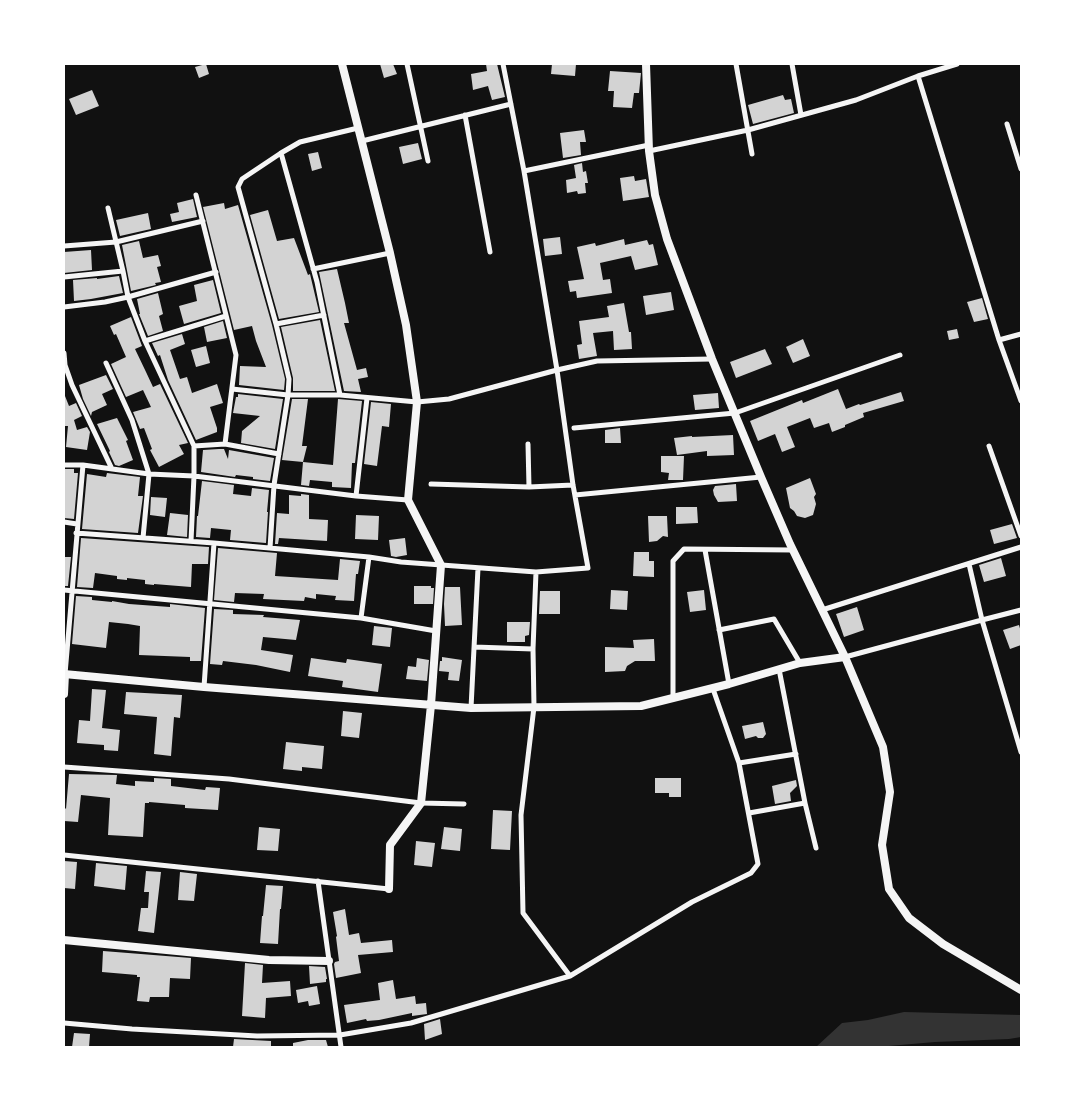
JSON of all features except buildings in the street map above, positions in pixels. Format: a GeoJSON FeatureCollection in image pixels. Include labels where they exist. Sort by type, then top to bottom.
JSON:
{"type":"FeatureCollection","features":[{"type":"Feature","properties":{"kind":"street"},"geometry":{"type":"LineString","coordinates":[[64,855],[389,889],[390,845],[421,803],[431,705],[441,565],[408,500],[418,402],[406,325],[342,64]]}},
{"type":"Feature","properties":{"kind":"street"},"geometry":{"type":"LineString","coordinates":[[407,64],[428,161]]}},
{"type":"Feature","properties":{"kind":"street"},"geometry":{"type":"LineString","coordinates":[[76,533],[191,541],[369,557],[401,562],[536,572],[588,568],[573,485],[557,370],[524,171],[503,64]]}},
{"type":"Feature","properties":{"kind":"street"},"geometry":{"type":"LineString","coordinates":[[646,64],[649,148],[656,195],[668,239],[712,359],[761,477],[793,550],[845,657],[883,747],[890,792],[882,844],[889,889],[909,918],[936,939],[1021,990]]}},
{"type":"Feature","properties":{"kind":"street"},"geometry":{"type":"LineString","coordinates":[[736,64],[752,154]]}},
{"type":"Feature","properties":{"kind":"street"},"geometry":{"type":"LineString","coordinates":[[792,64],[801,115]]}},
{"type":"Feature","properties":{"kind":"street"},"geometry":{"type":"LineString","coordinates":[[524,171],[748,130],[856,100],[918,76],[957,64]]}},
{"type":"Feature","properties":{"kind":"street"},"geometry":{"type":"LineString","coordinates":[[918,76],[998,340],[1021,401]]}},
{"type":"Feature","properties":{"kind":"street"},"geometry":{"type":"LineString","coordinates":[[362,141],[511,104]]}},
{"type":"Feature","properties":{"kind":"street"},"geometry":{"type":"LineString","coordinates":[[465,115],[490,252]]}},
{"type":"Feature","properties":{"kind":"street"},"geometry":{"type":"LineString","coordinates":[[1007,124],[1021,169]]}},
{"type":"Feature","properties":{"kind":"street"},"geometry":{"type":"LineString","coordinates":[[270,548],[274,485],[280,454],[289,379],[276,324],[238,187],[242,179],[300,142],[358,128]]}},
{"type":"Feature","properties":{"kind":"street"},"geometry":{"type":"LineString","coordinates":[[281,154],[317,282],[340,395]]}},
{"type":"Feature","properties":{"kind":"street"},"geometry":{"type":"LineString","coordinates":[[196,195],[236,355],[225,444]]}},
{"type":"Feature","properties":{"kind":"street"},"geometry":{"type":"LineString","coordinates":[[108,208],[128,297],[144,341],[194,446],[191,541]]}},
{"type":"Feature","properties":{"kind":"street"},"geometry":{"type":"LineString","coordinates":[[64,246],[116,242],[203,220]]}},
{"type":"Feature","properties":{"kind":"street"},"geometry":{"type":"LineString","coordinates":[[313,270],[390,254]]}},
{"type":"Feature","properties":{"kind":"street"},"geometry":{"type":"LineString","coordinates":[[64,277],[123,271]]}},
{"type":"Feature","properties":{"kind":"street"},"geometry":{"type":"LineString","coordinates":[[64,307],[128,297],[216,272]]}},
{"type":"Feature","properties":{"kind":"street"},"geometry":{"type":"LineString","coordinates":[[276,324],[324,315]]}},
{"type":"Feature","properties":{"kind":"street"},"geometry":{"type":"LineString","coordinates":[[144,341],[226,316]]}},
{"type":"Feature","properties":{"kind":"street"},"geometry":{"type":"LineString","coordinates":[[998,340],[1021,334]]}},
{"type":"Feature","properties":{"kind":"street"},"geometry":{"type":"LineString","coordinates":[[64,353],[64,365],[72,385],[112,469]]}},
{"type":"Feature","properties":{"kind":"street"},"geometry":{"type":"LineString","coordinates":[[574,428],[735,413],[900,355]]}},
{"type":"Feature","properties":{"kind":"street"},"geometry":{"type":"LineString","coordinates":[[232,389],[288,394],[340,395],[418,402],[449,399],[597,360],[712,359]]}},
{"type":"Feature","properties":{"kind":"street"},"geometry":{"type":"LineString","coordinates":[[106,363],[132,420],[149,474],[143,538]]}},
{"type":"Feature","properties":{"kind":"street"},"geometry":{"type":"LineString","coordinates":[[356,496],[367,398]]}},
{"type":"Feature","properties":{"kind":"street"},"geometry":{"type":"LineString","coordinates":[[194,446],[225,444],[280,454]]}},
{"type":"Feature","properties":{"kind":"street"},"geometry":{"type":"LineString","coordinates":[[528,444],[529,487]]}},
{"type":"Feature","properties":{"kind":"street"},"geometry":{"type":"LineString","coordinates":[[989,446],[1021,536]]}},
{"type":"Feature","properties":{"kind":"street"},"geometry":{"type":"LineString","coordinates":[[64,465],[83,465],[149,474],[194,476],[356,496],[408,500]]}},
{"type":"Feature","properties":{"kind":"street"},"geometry":{"type":"LineString","coordinates":[[64,694],[83,465]]}},
{"type":"Feature","properties":{"kind":"street"},"geometry":{"type":"LineString","coordinates":[[575,494],[761,477]]}},
{"type":"Feature","properties":{"kind":"street"},"geometry":{"type":"LineString","coordinates":[[431,484],[529,487],[573,485]]}},
{"type":"Feature","properties":{"kind":"street"},"geometry":{"type":"LineString","coordinates":[[64,522],[77,524]]}},
{"type":"Feature","properties":{"kind":"street"},"geometry":{"type":"LineString","coordinates":[[204,687],[214,543]]}},
{"type":"Feature","properties":{"kind":"street"},"geometry":{"type":"LineString","coordinates":[[822,610],[1021,547]]}},
{"type":"Feature","properties":{"kind":"street"},"geometry":{"type":"LineString","coordinates":[[673,698],[673,560],[684,549],[793,550]]}},
{"type":"Feature","properties":{"kind":"street"},"geometry":{"type":"LineString","coordinates":[[705,550],[729,684]]}},
{"type":"Feature","properties":{"kind":"street"},"geometry":{"type":"LineString","coordinates":[[361,618],[369,557]]}},
{"type":"Feature","properties":{"kind":"street"},"geometry":{"type":"LineString","coordinates":[[969,564],[982,620],[1021,752]]}},
{"type":"Feature","properties":{"kind":"street"},"geometry":{"type":"LineString","coordinates":[[471,708],[478,568]]}},
{"type":"Feature","properties":{"kind":"street"},"geometry":{"type":"LineString","coordinates":[[536,572],[533,649],[534,707],[521,815],[523,913],[570,976]]}},
{"type":"Feature","properties":{"kind":"street"},"geometry":{"type":"LineString","coordinates":[[64,590],[361,618],[436,631]]}},
{"type":"Feature","properties":{"kind":"street"},"geometry":{"type":"LineString","coordinates":[[65,674],[471,708],[641,706],[713,689],[779,669],[845,657],[1021,610]]}},
{"type":"Feature","properties":{"kind":"street"},"geometry":{"type":"LineString","coordinates":[[720,630],[774,619],[800,664]]}},
{"type":"Feature","properties":{"kind":"street"},"geometry":{"type":"LineString","coordinates":[[474,647],[533,649]]}},
{"type":"Feature","properties":{"kind":"street"},"geometry":{"type":"LineString","coordinates":[[779,669],[805,803],[816,848]]}},
{"type":"Feature","properties":{"kind":"street"},"geometry":{"type":"LineString","coordinates":[[64,1023],[257,1036],[340,1035],[411,1023],[570,976],[692,902],[751,873],[758,864],[739,763],[713,689]]}},
{"type":"Feature","properties":{"kind":"street"},"geometry":{"type":"LineString","coordinates":[[739,763],[796,754]]}},
{"type":"Feature","properties":{"kind":"street"},"geometry":{"type":"LineString","coordinates":[[64,767],[229,779],[421,803],[464,804]]}},
{"type":"Feature","properties":{"kind":"street"},"geometry":{"type":"LineString","coordinates":[[748,813],[805,803]]}},
{"type":"Feature","properties":{"kind":"street"},"geometry":{"type":"LineString","coordinates":[[318,881],[341,1047]]}},
{"type":"Feature","properties":{"kind":"street"},"geometry":{"type":"LineString","coordinates":[[64,940],[268,960],[329,961]]}},
{"type":"Feature","properties":{"kind":"shaded area"},"geometry":{"type":"Polygon","coordinates":[[[904,1012],[1021,1015],[1021,1037],[887,1047],[816,1047],[842,1023],[868,1020],[904,1012]]]}}]}
